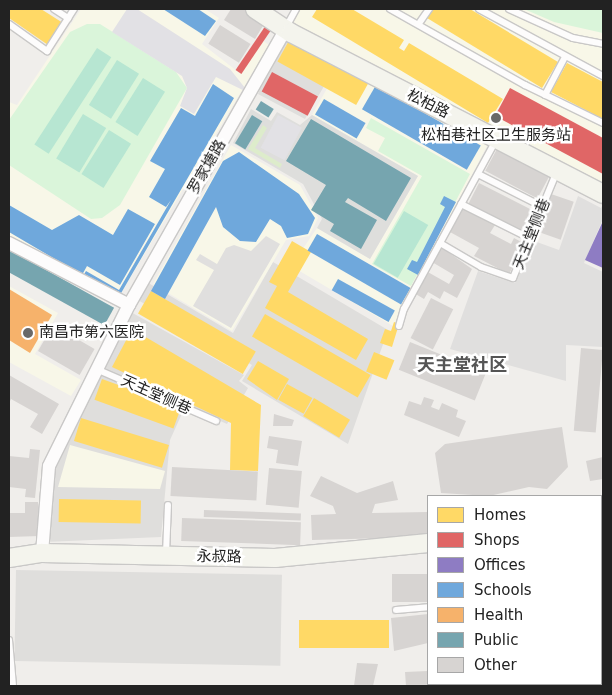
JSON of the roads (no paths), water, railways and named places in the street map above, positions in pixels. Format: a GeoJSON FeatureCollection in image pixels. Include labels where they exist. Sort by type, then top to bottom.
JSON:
{"type":"FeatureCollection","features":[{"type":"Feature","properties":{"kind":"street","name":"松柏路"},"geometry":{"type":"LineString","coordinates":[[255,9],[285,30],[603,194]]}},
{"type":"Feature","properties":{"kind":"street","name":"罗家塘路"},"geometry":{"type":"LineString","coordinates":[[42,553],[49,466],[95,368],[129,304],[285,30]]}},
{"type":"Feature","properties":{"kind":"street"},"geometry":{"type":"LineString","coordinates":[[9,243],[129,304]]}},
{"type":"Feature","properties":{"kind":"street","name":"永叔路"},"geometry":{"type":"LineString","coordinates":[[9,558],[42,553],[275,558],[427,543]]}},
{"type":"Feature","properties":{"kind":"lane"},"geometry":{"type":"LineString","coordinates":[[54,9],[68,18]]}},
{"type":"Feature","properties":{"kind":"lane"},"geometry":{"type":"LineString","coordinates":[[9,24],[47,51],[74,9]]}},
{"type":"Feature","properties":{"kind":"lane"},"geometry":{"type":"LineString","coordinates":[[285,30],[296,9]]}},
{"type":"Feature","properties":{"kind":"lane"},"geometry":{"type":"LineString","coordinates":[[390,9],[420,22],[545,95],[603,122]]}},
{"type":"Feature","properties":{"kind":"lane"},"geometry":{"type":"LineString","coordinates":[[420,22],[429,9]]}},
{"type":"Feature","properties":{"kind":"lane"},"geometry":{"type":"LineString","coordinates":[[479,9],[603,76]]}},
{"type":"Feature","properties":{"kind":"lane"},"geometry":{"type":"LineString","coordinates":[[509,9],[573,38],[603,44]]}},
{"type":"Feature","properties":{"kind":"lane"},"geometry":{"type":"LineString","coordinates":[[545,95],[565,57]]}},
{"type":"Feature","properties":{"kind":"lane"},"geometry":{"type":"LineString","coordinates":[[399,326],[440,243],[497,139]]}},
{"type":"Feature","properties":{"kind":"lane","name":"天主堂侧巷"},"geometry":{"type":"LineString","coordinates":[[440,243],[513,278],[531,239],[558,170]]}},
{"type":"Feature","properties":{"kind":"lane"},"geometry":{"type":"LineString","coordinates":[[478,174],[543,207]]}},
{"type":"Feature","properties":{"kind":"lane"},"geometry":{"type":"LineString","coordinates":[[461,204],[531,239]]}},
{"type":"Feature","properties":{"kind":"lane","name":"天主堂侧巷"},"geometry":{"type":"LineString","coordinates":[[95,368],[216,421]]}},
{"type":"Feature","properties":{"kind":"lane"},"geometry":{"type":"LineString","coordinates":[[166,556],[168,505]]}},
{"type":"Feature","properties":{"kind":"lane"},"geometry":{"type":"LineString","coordinates":[[396,610],[427,607]]}},
{"type":"Feature","properties":{"kind":"lane"},"geometry":{"type":"LineString","coordinates":[[9,640],[13,686]]}},
{"type":"Feature","properties":{"kind":"place","name":"松柏巷社区卫生服务站"},"geometry":{"type":"Point","coordinates":[496,118]}},
{"type":"Feature","properties":{"kind":"place","name":"南昌市第六医院"},"geometry":{"type":"Point","coordinates":[28,333]}},
{"type":"Feature","properties":{"kind":"district","name":"天主堂社区"},"geometry":{"type":"Point","coordinates":[462,365]}}]}
